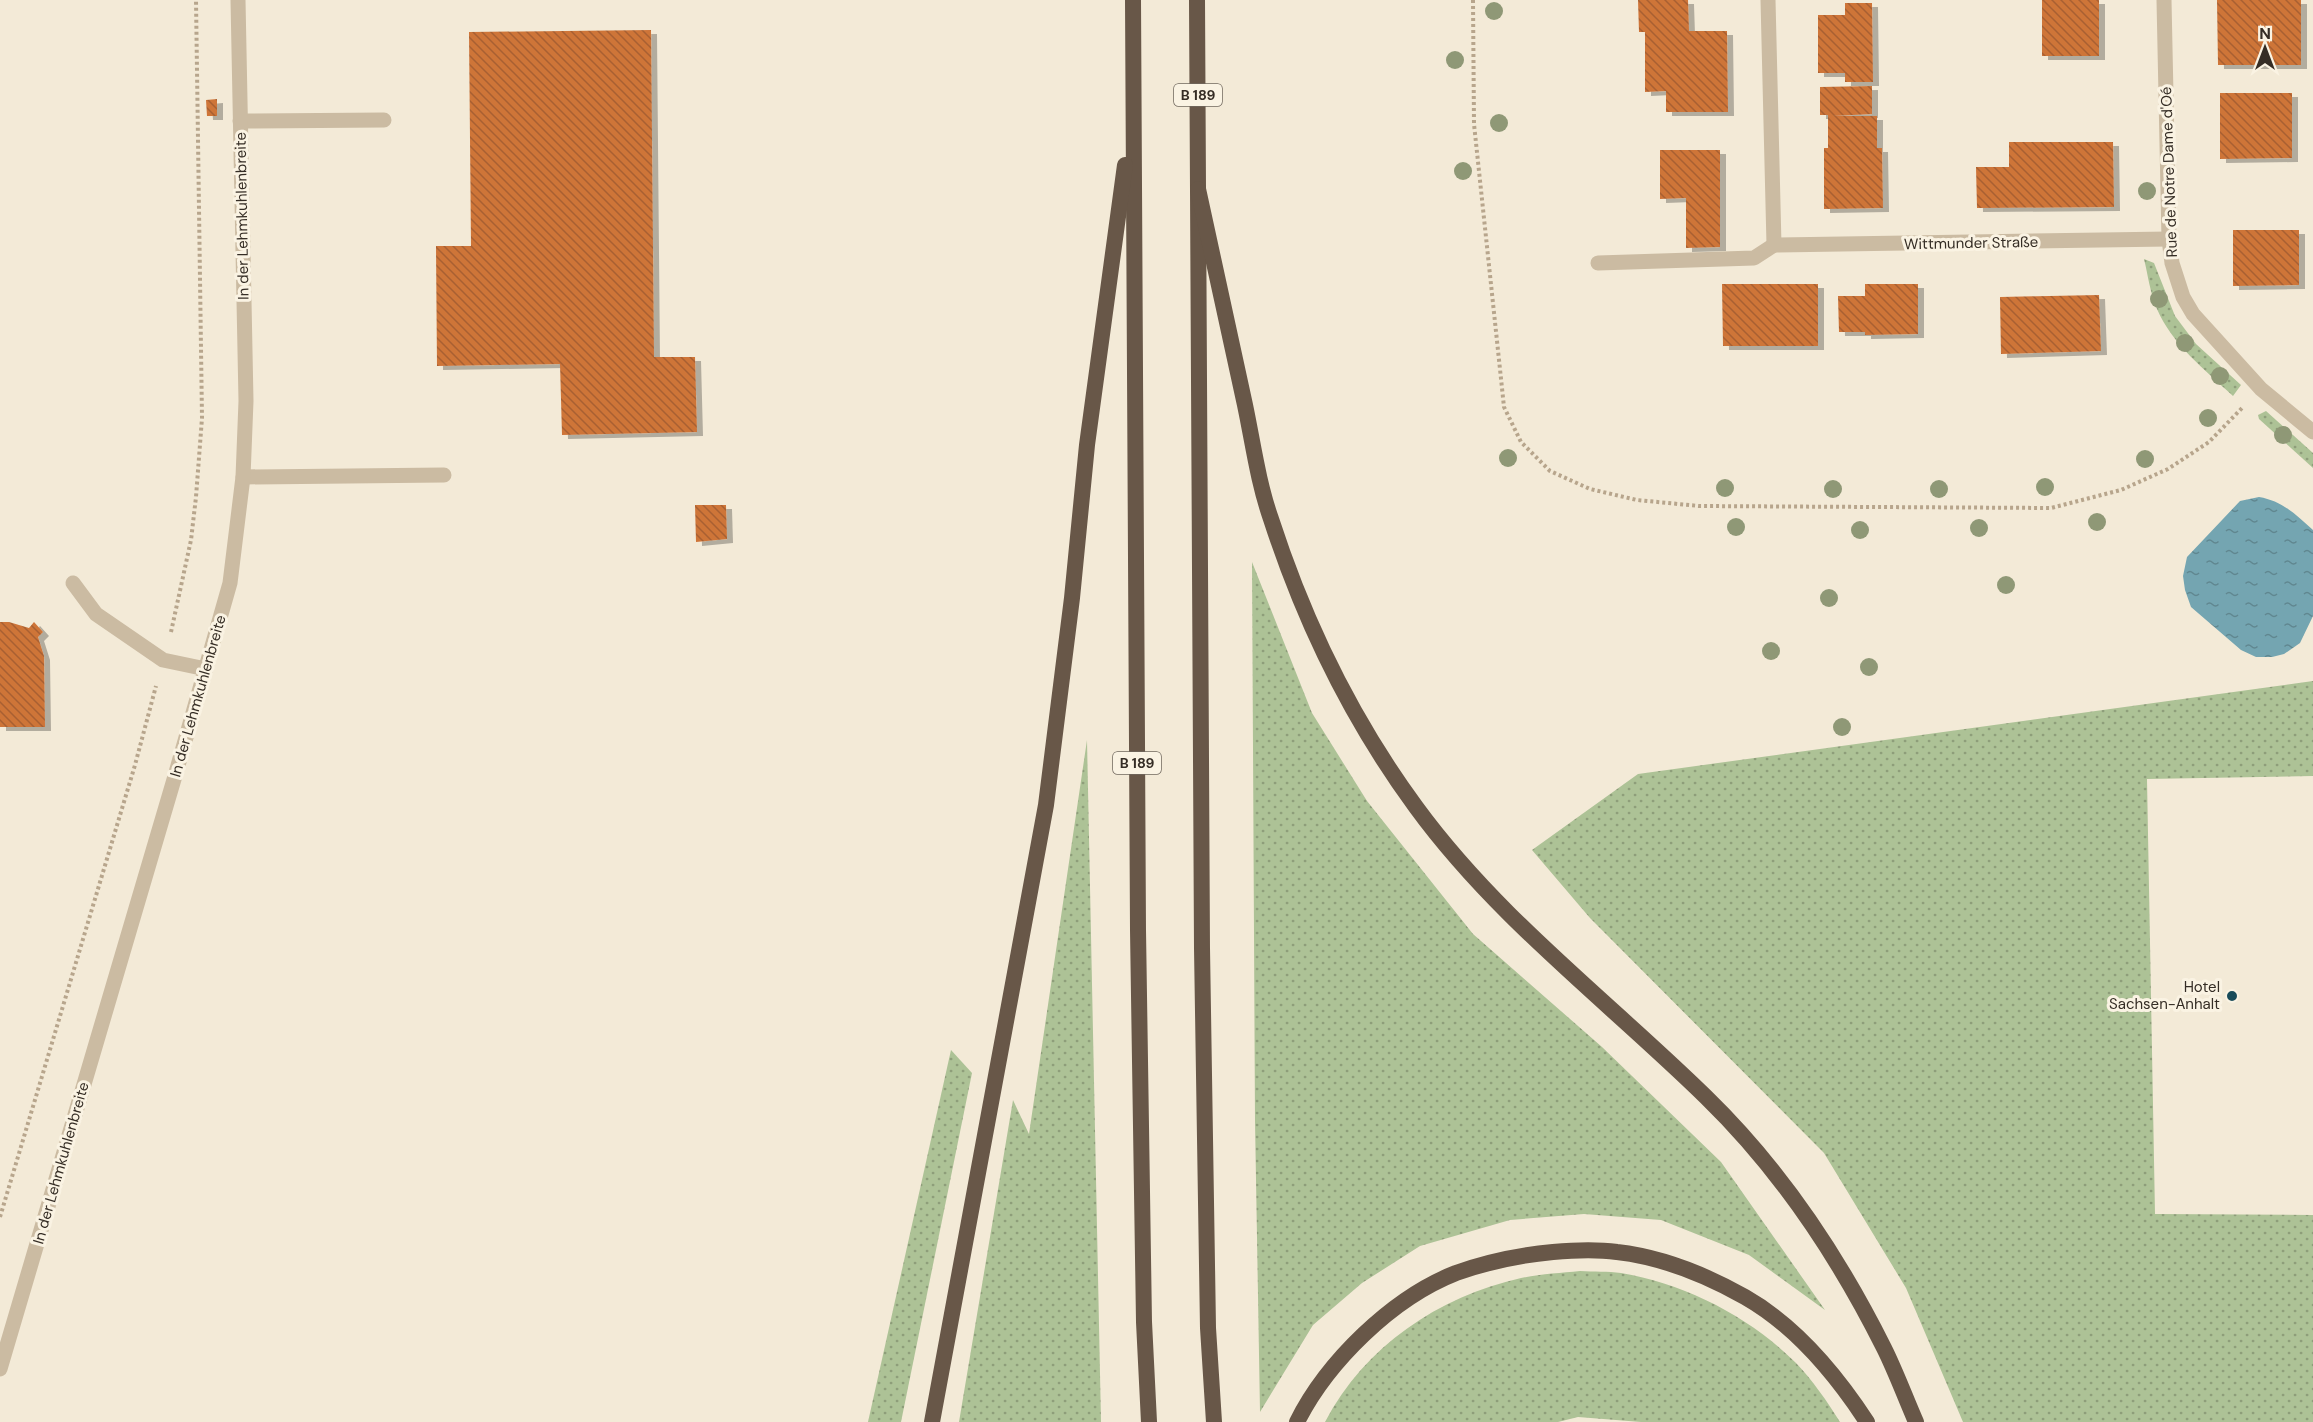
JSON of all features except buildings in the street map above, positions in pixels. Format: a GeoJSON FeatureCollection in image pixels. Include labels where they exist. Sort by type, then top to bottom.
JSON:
{"type":"FeatureCollection","features":[{"type":"Feature","properties":{"kind":"highway","name":"B 189"},"geometry":{"type":"LineString","coordinates":[[1132,0],[1138,918],[1144,1322],[1149,1422]]}},
{"type":"Feature","properties":{"kind":"highway","name":"B 189"},"geometry":{"type":"LineString","coordinates":[[1197,0],[1203,1007],[1208,1328],[1214,1422]]}},
{"type":"Feature","properties":{"kind":"highway"},"geometry":{"type":"LineString","coordinates":[[932,1422],[1046,805],[1072,598],[1087,445],[1133,105]]}},
{"type":"Feature","properties":{"kind":"highway"},"geometry":{"type":"LineString","coordinates":[[1198,189],[1257,468],[1270,517],[1317,639],[1368,733],[1417,808],[1508,914],[1708,1098],[1750,1143],[1806,1215],[1843,1272],[1885,1350],[1916,1422]]}},
{"type":"Feature","properties":{"kind":"highway"},"geometry":{"type":"LineString","coordinates":[[1297,1422],[1325,1375],[1352,1345],[1383,1318],[1415,1295],[1455,1274],[1490,1263],[1529,1254],[1576,1250],[1617,1252],[1664,1262],[1705,1277],[1746,1297],[1809,1347],[1841,1383],[1867,1422]]}},
{"type":"Feature","properties":{"kind":"street","name":"In der Lehmkuhlenbreite"},"geometry":{"type":"LineString","coordinates":[[0,1369],[230,583],[243,477],[246,401],[238,0]]}},
{"type":"Feature","properties":{"kind":"street"},"geometry":{"type":"LineString","coordinates":[[1768,0],[1774,245]]}},
{"type":"Feature","properties":{"kind":"street","name":"Rue de Notre Dame d'Oé"},"geometry":{"type":"LineString","coordinates":[[2164,0],[2169,239],[2172,263],[2183,297],[2205,329],[2261,388],[2313,432]]}},
{"type":"Feature","properties":{"kind":"street"},"geometry":{"type":"LineString","coordinates":[[240,122],[384,120]]}},
{"type":"Feature","properties":{"kind":"street","name":"Wittmunder Straße"},"geometry":{"type":"LineString","coordinates":[[1598,263],[1754,258],[1774,245],[2169,239]]}},
{"type":"Feature","properties":{"kind":"street"},"geometry":{"type":"LineString","coordinates":[[243,477],[444,475]]}},
{"type":"Feature","properties":{"kind":"street"},"geometry":{"type":"LineString","coordinates":[[73,583],[96,614],[163,660],[206,669]]}},
{"type":"Feature","properties":{"kind":"path"},"geometry":{"type":"LineString","coordinates":[[1473,0],[1474,124],[1504,407],[1521,442],[1550,471],[1599,491],[1637,500],[1699,506],[2051,508],[2121,490],[2168,469],[2209,442],[2261,388]]}},
{"type":"Feature","properties":{"kind":"green space"},"geometry":{"type":"Polygon","coordinates":[[[2144,259],[2154,263],[2175,316],[2196,344],[2241,385],[2233,396],[2190,356],[2163,322],[2153,297],[2144,259]]]}},
{"type":"Feature","properties":{"kind":"green space"},"geometry":{"type":"Polygon","coordinates":[[[2266,411],[2313,453],[2313,468],[2259,419],[2258,415],[2266,411]]]}},
{"type":"Feature","properties":{"kind":"green space"},"geometry":{"type":"Polygon","coordinates":[[[1252,562],[1312,713],[1367,801],[1473,934],[1602,1047],[1721,1162],[1825,1310],[1749,1255],[1661,1220],[1584,1214],[1510,1220],[1420,1246],[1362,1283],[1313,1325],[1260,1412],[1255,1121],[1252,562]]]}},
{"type":"Feature","properties":{"kind":"green space"},"geometry":{"type":"Polygon","coordinates":[[[2313,681],[2313,776],[2147,779],[2155,1214],[2313,1215],[2313,1422],[1963,1422],[1906,1288],[1824,1153],[1590,918],[1532,850],[1638,774],[2313,681]]]}},
{"type":"Feature","properties":{"kind":"green space"},"geometry":{"type":"Polygon","coordinates":[[[1087,740],[1101,1422],[959,1422],[1013,1100],[1029,1134],[1087,740]]]}},
{"type":"Feature","properties":{"kind":"green space"},"geometry":{"type":"Polygon","coordinates":[[[951,1050],[972,1073],[901,1422],[868,1422],[951,1050]]]}},
{"type":"Feature","properties":{"kind":"green space"},"geometry":{"type":"Polygon","coordinates":[[[1580,1271],[1616,1272],[1645,1278],[1693,1294],[1738,1317],[1778,1346],[1796,1363],[1840,1422],[1641,1422],[1578,1417],[1558,1422],[1325,1422],[1361,1370],[1383,1348],[1433,1312],[1461,1298],[1521,1278],[1580,1271]]]}},
{"type":"Feature","properties":{"kind":"water"},"geometry":{"type":"Polygon","coordinates":[[[2259,497],[2282,505],[2313,530],[2313,616],[2300,643],[2284,654],[2272,657],[2256,657],[2241,650],[2191,607],[2183,576],[2187,557],[2240,501],[2259,497]]]}},
{"type":"Feature","properties":{"kind":"place","name":"Hotel Sachsen-Anhalt"},"geometry":{"type":"Point","coordinates":[2232,996]}}]}
